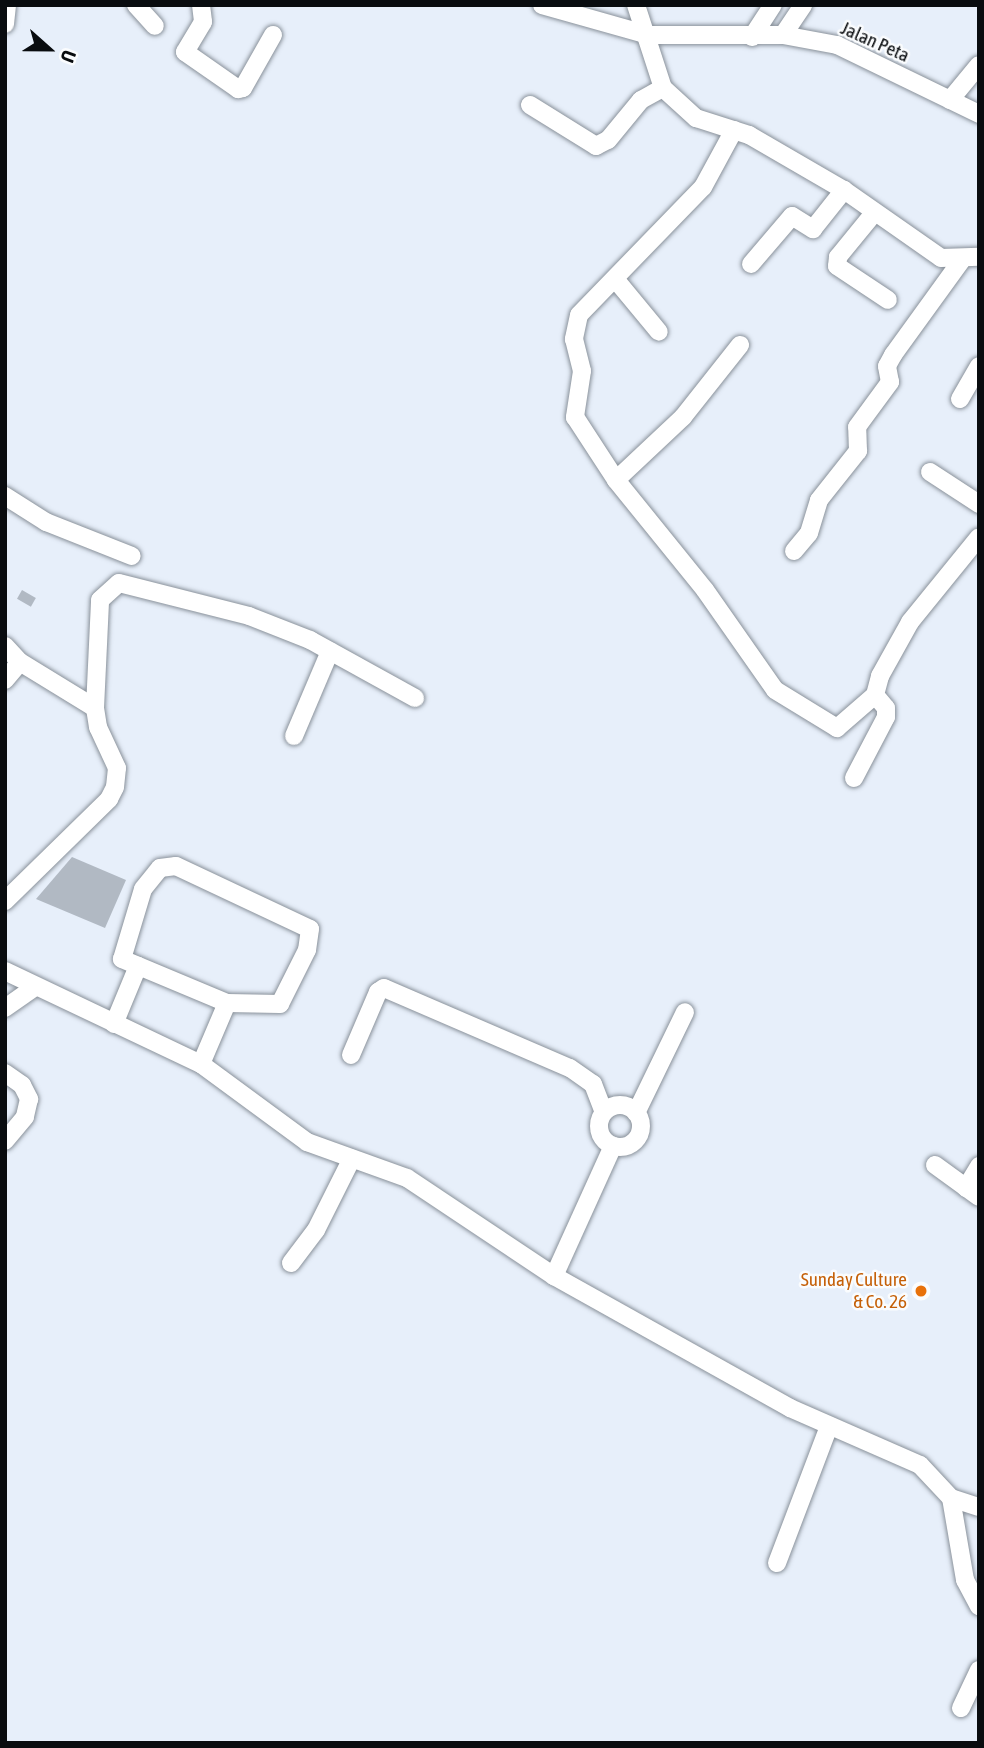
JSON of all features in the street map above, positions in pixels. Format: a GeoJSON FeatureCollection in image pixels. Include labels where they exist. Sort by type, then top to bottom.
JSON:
{"type":"FeatureCollection","features":[{"type":"Feature","properties":{"kind":"street"},"geometry":{"type":"LineString","coordinates":[[5,24],[7,5]]}},
{"type":"Feature","properties":{"kind":"street"},"geometry":{"type":"LineString","coordinates":[[136,5],[155,26]]}},
{"type":"Feature","properties":{"kind":"street"},"geometry":{"type":"LineString","coordinates":[[201,5],[203,22],[186,52],[238,89],[243,88],[273,35]]}},
{"type":"Feature","properties":{"kind":"street","name":"Jalan Peta"},"geometry":{"type":"LineString","coordinates":[[542,5],[648,35],[783,35],[837,45],[979,114]]}},
{"type":"Feature","properties":{"kind":"street"},"geometry":{"type":"LineString","coordinates":[[636,5],[648,35],[663,88],[696,118],[734,130],[844,190],[923,249],[970,259],[893,355],[887,366],[888,386],[858,427],[858,451],[815,506],[811,528],[794,551]]}},
{"type":"Feature","properties":{"kind":"street"},"geometry":{"type":"LineString","coordinates":[[752,37],[774,5]]}},
{"type":"Feature","properties":{"kind":"street"},"geometry":{"type":"LineString","coordinates":[[783,35],[803,5]]}},
{"type":"Feature","properties":{"kind":"street"},"geometry":{"type":"LineString","coordinates":[[950,100],[979,65]]}},
{"type":"Feature","properties":{"kind":"street"},"geometry":{"type":"LineString","coordinates":[[530,105],[596,146],[608,141],[641,100],[663,88]]}},
{"type":"Feature","properties":{"kind":"street"},"geometry":{"type":"LineString","coordinates":[[734,130],[703,187],[579,315],[574,327],[582,371],[573,404],[581,431],[616,480],[705,590],[775,690],[837,728],[875,695],[880,676],[910,622],[979,537]]}},
{"type":"Feature","properties":{"kind":"street"},"geometry":{"type":"LineString","coordinates":[[751,264],[792,216],[813,229],[844,190]]}},
{"type":"Feature","properties":{"kind":"street"},"geometry":{"type":"LineString","coordinates":[[874,213],[838,257],[837,267],[888,300]]}},
{"type":"Feature","properties":{"kind":"street"},"geometry":{"type":"LineString","coordinates":[[615,280],[659,332]]}},
{"type":"Feature","properties":{"kind":"street"},"geometry":{"type":"LineString","coordinates":[[616,480],[683,417],[740,345]]}},
{"type":"Feature","properties":{"kind":"street"},"geometry":{"type":"LineString","coordinates":[[960,399],[979,366]]}},
{"type":"Feature","properties":{"kind":"street"},"geometry":{"type":"LineString","coordinates":[[930,472],[979,504]]}},
{"type":"Feature","properties":{"kind":"street"},"geometry":{"type":"LineString","coordinates":[[10,504],[132,556]]}},
{"type":"Feature","properties":{"kind":"street"},"geometry":{"type":"LineString","coordinates":[[5,901],[109,799],[115,787],[117,768],[98,727],[95,708],[100,600],[119,583],[249,616],[330,651],[415,698]]}},
{"type":"Feature","properties":{"kind":"street"},"geometry":{"type":"LineString","coordinates":[[5,646],[20,662],[95,708]]}},
{"type":"Feature","properties":{"kind":"street"},"geometry":{"type":"LineString","coordinates":[[294,736],[330,651]]}},
{"type":"Feature","properties":{"kind":"street"},"geometry":{"type":"LineString","coordinates":[[5,680],[20,662]]}},
{"type":"Feature","properties":{"kind":"street"},"geometry":{"type":"LineString","coordinates":[[854,778],[886,717],[886,708],[875,695]]}},
{"type":"Feature","properties":{"kind":"street"},"geometry":{"type":"LineString","coordinates":[[176,866],[306,924],[310,929],[307,950],[285,999],[271,1006],[227,1003],[138,965],[122,959],[143,889],[160,868],[176,866]]}},
{"type":"Feature","properties":{"kind":"street"},"geometry":{"type":"LineString","coordinates":[[114,1024],[138,965]]}},
{"type":"Feature","properties":{"kind":"street"},"geometry":{"type":"LineString","coordinates":[[8,978],[201,1064],[296,1135],[407,1178],[554,1276],[829,1426],[920,1465],[951,1498],[979,1507]]}},
{"type":"Feature","properties":{"kind":"street"},"geometry":{"type":"LineString","coordinates":[[5,1009],[34,988]]}},
{"type":"Feature","properties":{"kind":"street"},"geometry":{"type":"LineString","coordinates":[[351,1055],[378,992],[384,988],[570,1068],[593,1084],[604,1112],[600,1132],[613,1146]]}},
{"type":"Feature","properties":{"kind":"street"},"geometry":{"type":"LineString","coordinates":[[201,1064],[227,1003]]}},
{"type":"Feature","properties":{"kind":"street"},"geometry":{"type":"LineString","coordinates":[[554,1276],[613,1146],[634,1140],[640,1124],[636,1113],[685,1012]]}},
{"type":"Feature","properties":{"kind":"street"},"geometry":{"type":"LineString","coordinates":[[5,1073],[22,1085],[29,1100],[24,1117],[5,1141]]}},
{"type":"Feature","properties":{"kind":"street"},"geometry":{"type":"LineString","coordinates":[[604,1112],[617,1105],[636,1113]]}},
{"type":"Feature","properties":{"kind":"street"},"geometry":{"type":"LineString","coordinates":[[291,1264],[320,1223],[352,1158]]}},
{"type":"Feature","properties":{"kind":"street"},"geometry":{"type":"LineString","coordinates":[[935,1165],[972,1192],[979,1166]]}},
{"type":"Feature","properties":{"kind":"street"},"geometry":{"type":"LineString","coordinates":[[777,1563],[829,1426]]}},
{"type":"Feature","properties":{"kind":"street"},"geometry":{"type":"LineString","coordinates":[[951,1498],[965,1580],[979,1606]]}},
{"type":"Feature","properties":{"kind":"street"},"geometry":{"type":"LineString","coordinates":[[961,1709],[979,1670]]}},
{"type":"Feature","properties":{"kind":"building"},"geometry":{"type":"Polygon","coordinates":[[[22,590],[36,598],[31,607],[17,599],[22,590]]]}},
{"type":"Feature","properties":{"kind":"building"},"geometry":{"type":"Polygon","coordinates":[[[72,857],[126,880],[105,928],[36,899],[72,857]]]}},
{"type":"Feature","properties":{"kind":"place","name":"Sunday Culture & Co. 26"},"geometry":{"type":"Point","coordinates":[921,1291]}}]}
